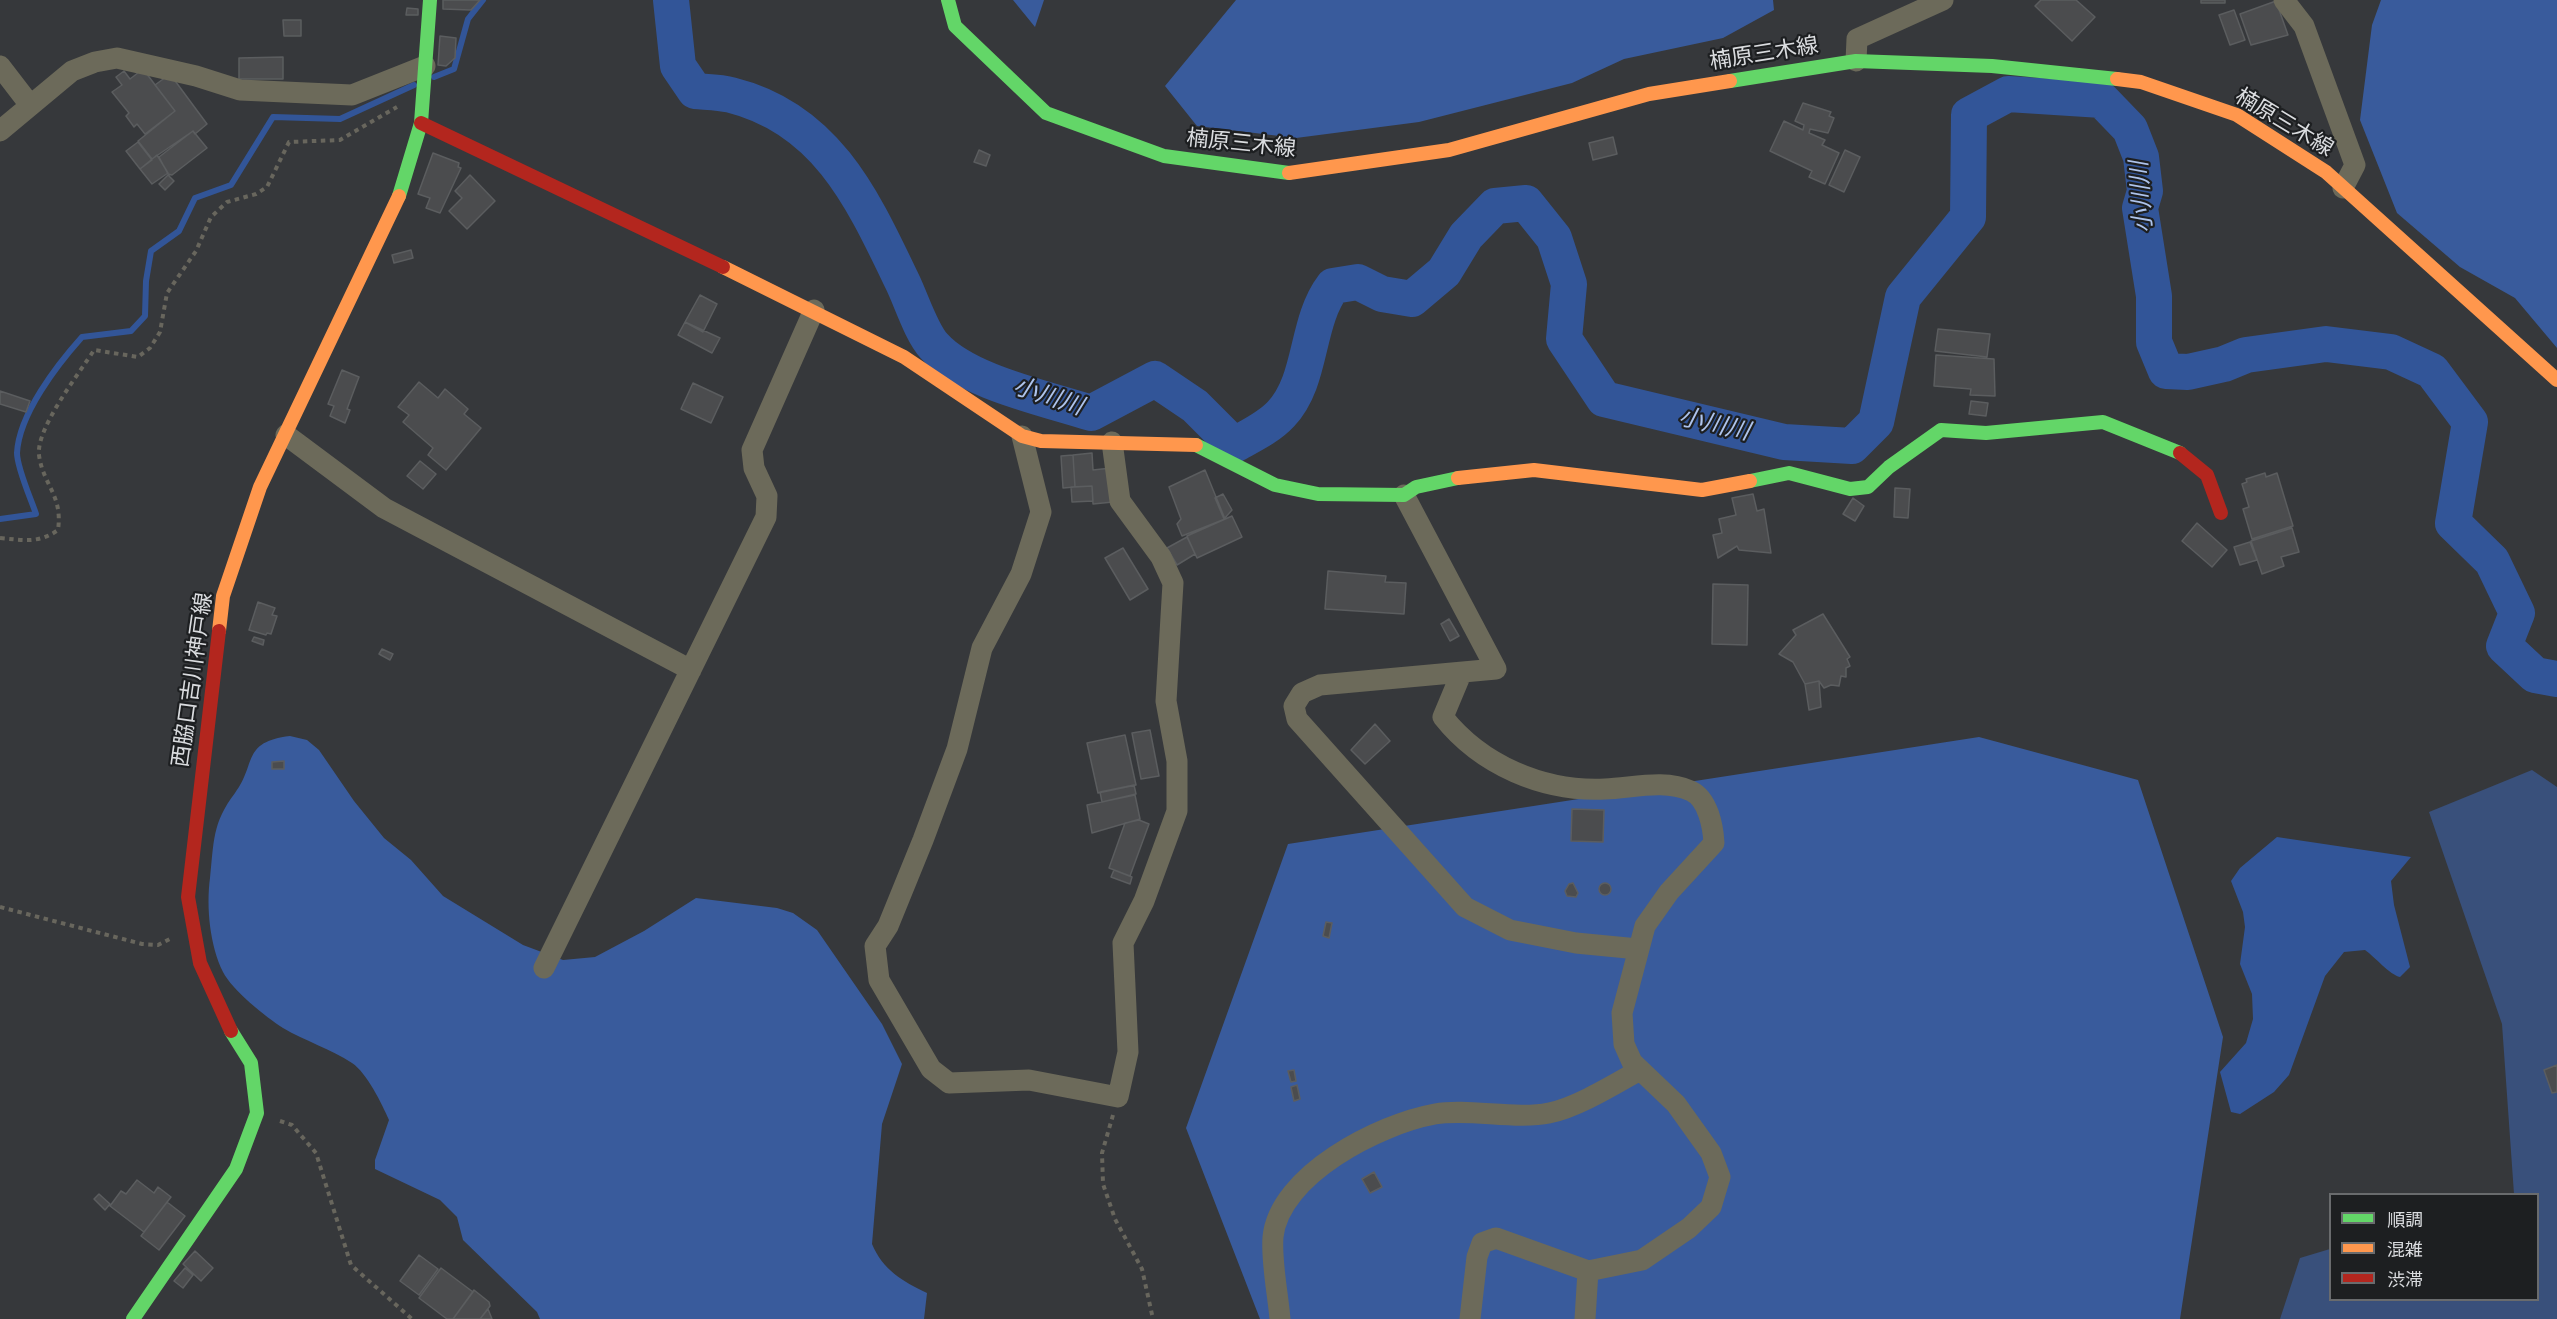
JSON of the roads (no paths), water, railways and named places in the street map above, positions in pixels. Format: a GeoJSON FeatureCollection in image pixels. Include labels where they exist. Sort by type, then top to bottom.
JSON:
{"type":"FeatureCollection","features":[{"type":"Feature","properties":{"kind":"main road","name":"西脇口吉川神戸線"},"geometry":{"type":"LineString","coordinates":[[133,1319],[236,1169],[257,1113],[251,1063],[233,1034],[200,963],[188,897],[223,596],[260,487],[401,192],[421,123],[430,0]]}},
{"type":"Feature","properties":{"kind":"main road","name":"楠原三木線"},"geometry":{"type":"LineString","coordinates":[[948,0],[955,26],[1046,113],[1164,156],[1294,174],[1449,150],[1648,94],[1856,61],[1992,66],[2141,82],[2237,115],[2326,172],[2557,380]]}},
{"type":"Feature","properties":{"kind":"main road"},"geometry":{"type":"LineString","coordinates":[[421,123],[814,310],[904,357],[1022,436],[1041,441],[1192,443],[1275,485],[1318,494],[1404,495],[1416,488],[1455,478],[1534,470],[1702,490],[1789,473],[1850,489],[1868,487],[1889,467],[1941,430],[1986,433],[2103,422],[2176,449],[2207,475],[2221,513]]}},
{"type":"Feature","properties":{"kind":"street"},"geometry":{"type":"LineString","coordinates":[[1856,61],[1857,39],[1943,0]]}},
{"type":"Feature","properties":{"kind":"street"},"geometry":{"type":"LineString","coordinates":[[2284,0],[2304,26],[2355,165],[2343,188]]}},
{"type":"Feature","properties":{"kind":"street"},"geometry":{"type":"LineString","coordinates":[[0,131],[72,71],[94,62],[117,58],[196,76],[240,90],[352,95],[425,66]]}},
{"type":"Feature","properties":{"kind":"street"},"geometry":{"type":"LineString","coordinates":[[0,66],[30,105]]}},
{"type":"Feature","properties":{"kind":"street"},"geometry":{"type":"LineString","coordinates":[[544,968],[766,517],[767,496],[754,468],[752,450],[814,310]]}},
{"type":"Feature","properties":{"kind":"street"},"geometry":{"type":"LineString","coordinates":[[286,435],[384,508],[691,670]]}},
{"type":"Feature","properties":{"kind":"street"},"geometry":{"type":"LineString","coordinates":[[1022,436],[1041,512],[1021,574],[982,648],[957,749],[923,840],[888,926],[875,946],[879,980],[931,1069],[949,1083],[1029,1080],[1118,1097],[1128,1052],[1123,943],[1144,901],[1177,811],[1177,761],[1166,701],[1173,583],[1161,557],[1120,501],[1112,442]]}},
{"type":"Feature","properties":{"kind":"street"},"geometry":{"type":"LineString","coordinates":[[1404,495],[1496,669],[1461,674],[1320,685],[1302,693],[1294,706],[1297,719],[1465,907],[1510,930],[1576,943],[1638,949]]}},
{"type":"Feature","properties":{"kind":"street"},"geometry":{"type":"LineString","coordinates":[[1461,674],[1443,717],[1459,738],[1498,765],[1545,784],[1602,789],[1672,784],[1694,792],[1712,819],[1714,843],[1669,892],[1646,926],[1622,1013],[1624,1044],[1632,1062],[1676,1104],[1711,1153],[1720,1177],[1711,1207],[1689,1228],[1642,1260],[1588,1271],[1496,1238],[1482,1243],[1477,1257],[1470,1319]]}},
{"type":"Feature","properties":{"kind":"street"},"geometry":{"type":"LineString","coordinates":[[1280,1319],[1273,1237],[1282,1206],[1302,1181],[1364,1139],[1394,1126],[1436,1114],[1549,1113],[1603,1091],[1640,1070]]}},
{"type":"Feature","properties":{"kind":"street"},"geometry":{"type":"LineString","coordinates":[[1585,1319],[1588,1271]]}},
{"type":"Feature","properties":{"kind":"waterway"},"geometry":{"type":"LineString","coordinates":[[434,77],[454,69],[468,19],[483,0]]}},
{"type":"Feature","properties":{"kind":"waterway","name":"小川川"},"geometry":{"type":"LineString","coordinates":[[671,0],[678,66],[695,91],[727,94],[764,107],[793,123],[817,143],[856,193],[887,251],[929,340],[948,359],[966,370],[1007,387],[1091,413],[1155,379],[1195,406],[1234,445],[1270,423],[1281,414],[1291,400],[1299,385],[1318,317],[1333,286],[1358,282],[1382,294],[1412,299],[1444,272],[1466,236],[1495,206],[1526,203],[1554,238],[1569,284],[1564,339],[1604,399],[1784,442],[1852,446],[1876,422],[1903,297],[1968,217],[1969,115],[2008,94],[2102,100],[2130,129],[2141,157],[2145,191],[2140,208],[2154,296],[2154,342],[2166,371],[2188,372],[2224,364],[2246,355],[2326,344],[2391,352],[2432,371],[2470,422],[2453,523],[2492,561],[2517,613],[2504,646],[2535,675],[2557,679]]}},
{"type":"Feature","properties":{"kind":"waterway"},"geometry":{"type":"LineString","coordinates":[[0,519],[36,514],[17,453],[24,422],[41,391],[82,337],[131,331],[145,316],[146,281],[151,251],[179,231],[195,198],[231,185],[273,117],[340,119],[414,85]]}}]}
